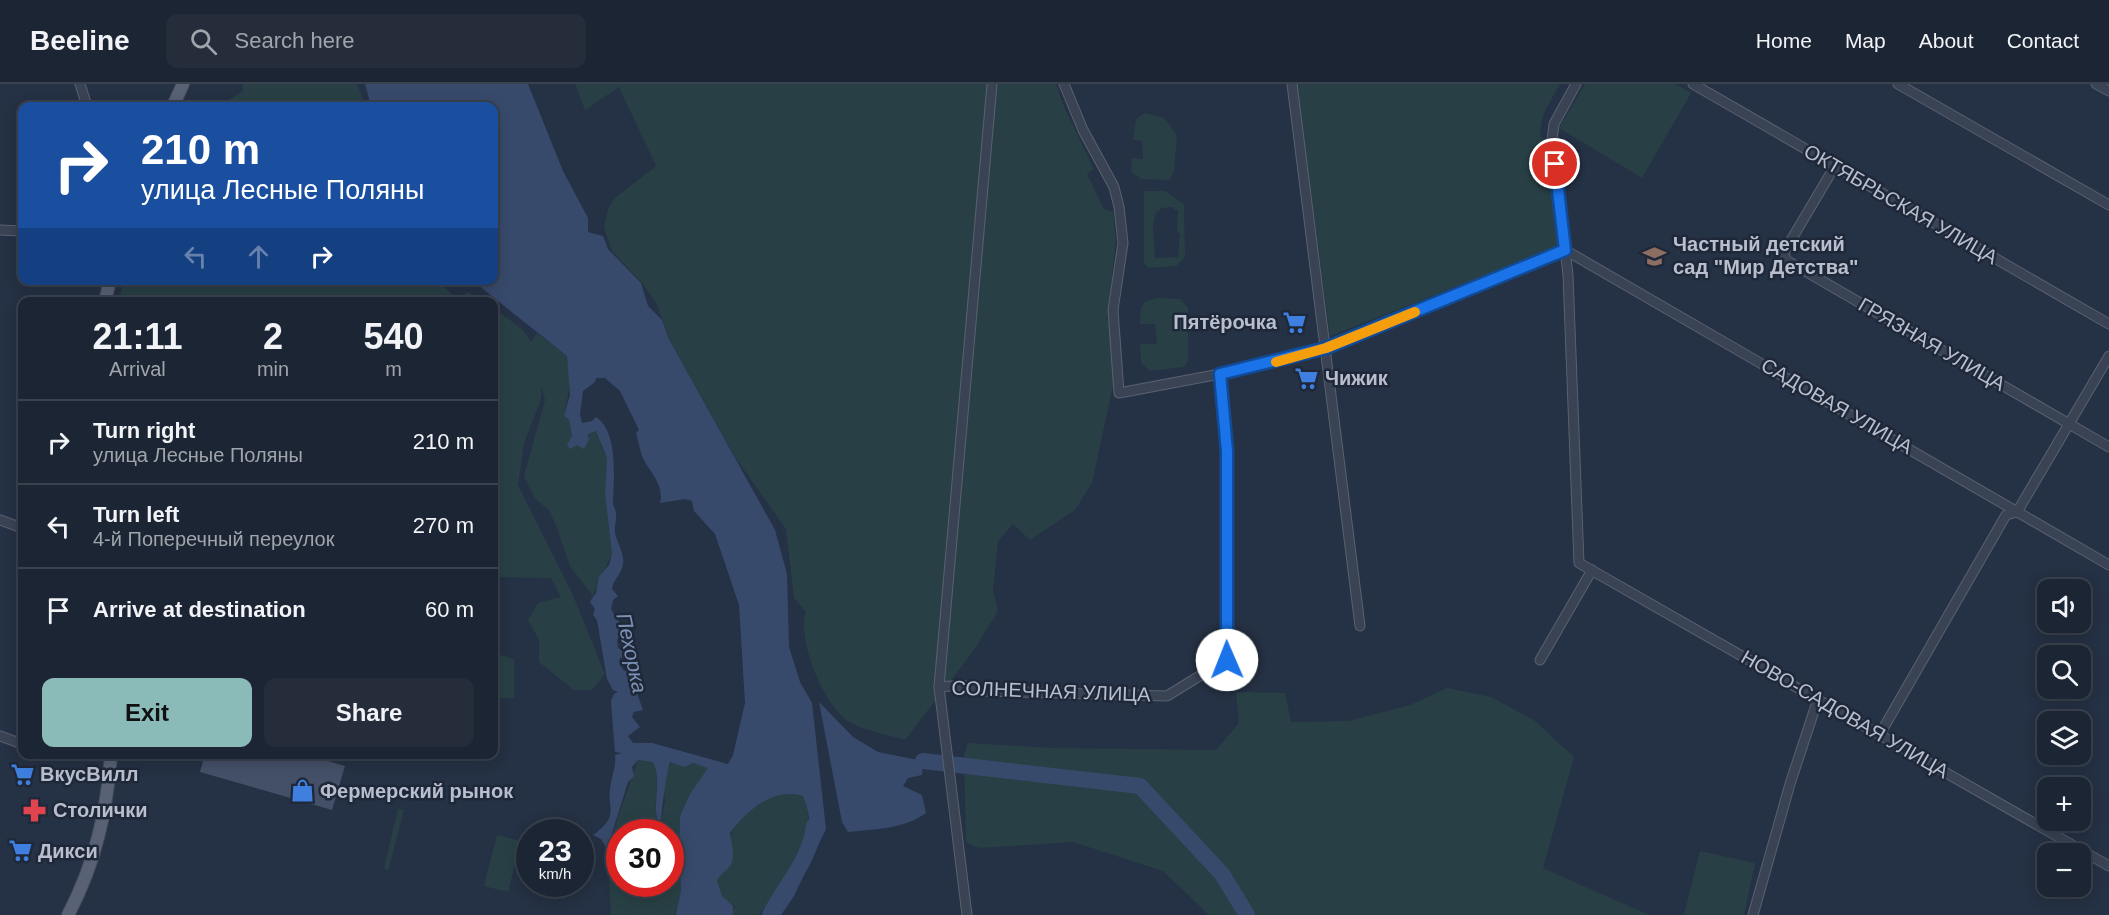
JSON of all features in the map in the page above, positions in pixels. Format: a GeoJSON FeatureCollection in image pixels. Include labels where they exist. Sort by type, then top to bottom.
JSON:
{"type":"FeatureCollection","features":[{"type":"Feature","properties":{"kind":"main road"},"geometry":{"type":"LineString","coordinates":[[175,102],[183,84]]}},
{"type":"Feature","properties":{"kind":"main road"},"geometry":{"type":"LineString","coordinates":[[68,915],[95,853],[108,800],[111,759]]}},
{"type":"Feature","properties":{"kind":"street"},"geometry":{"type":"LineString","coordinates":[[80,84],[86,102]]}},
{"type":"Feature","properties":{"kind":"street"},"geometry":{"type":"LineString","coordinates":[[968,915],[939,687],[992,84]]}},
{"type":"Feature","properties":{"kind":"street"},"geometry":{"type":"LineString","coordinates":[[1064,84],[1083,130],[1114,187],[1119,207],[1123,243],[1113,310],[1119,393],[1220,374],[1326,348],[1565,250],[1552,132],[1557,117],[1576,84]]}},
{"type":"Feature","properties":{"kind":"street"},"geometry":{"type":"LineString","coordinates":[[1292,84],[1360,626]]}},
{"type":"Feature","properties":{"kind":"street","name":"ОКТЯБРЬСКАЯ УЛИЦА"},"geometry":{"type":"LineString","coordinates":[[1693,84],[2109,324]]}},
{"type":"Feature","properties":{"kind":"street"},"geometry":{"type":"LineString","coordinates":[[1898,84],[2109,205]]}},
{"type":"Feature","properties":{"kind":"street"},"geometry":{"type":"LineString","coordinates":[[2096,84],[2109,91]]}},
{"type":"Feature","properties":{"kind":"street","name":"ГРЯЗНАЯ УЛИЦА"},"geometry":{"type":"LineString","coordinates":[[1835,166],[1784,252],[1786,260],[2109,447]]}},
{"type":"Feature","properties":{"kind":"street"},"geometry":{"type":"LineString","coordinates":[[0,230],[18,231]]}},
{"type":"Feature","properties":{"kind":"street","name":"САДОВАЯ УЛИЦА"},"geometry":{"type":"LineString","coordinates":[[1565,250],[2109,564]]}},
{"type":"Feature","properties":{"kind":"street","name":"НОВО-САДОВАЯ УЛИЦА"},"geometry":{"type":"LineString","coordinates":[[1565,250],[1580,563],[2109,866]]}},
{"type":"Feature","properties":{"kind":"street"},"geometry":{"type":"LineString","coordinates":[[1880,734],[2006,515],[2017,512],[2109,356]]}},
{"type":"Feature","properties":{"kind":"street","name":"СОЛНЕЧНАЯ УЛИЦА"},"geometry":{"type":"LineString","coordinates":[[939,687],[963,685],[977,691],[1167,696],[1227,660],[1227,451],[1220,374]]}},
{"type":"Feature","properties":{"kind":"street"},"geometry":{"type":"LineString","coordinates":[[0,520],[18,527]]}},
{"type":"Feature","properties":{"kind":"street"},"geometry":{"type":"LineString","coordinates":[[1540,660],[1592,570]]}},
{"type":"Feature","properties":{"kind":"street"},"geometry":{"type":"LineString","coordinates":[[1753,915],[1790,784],[1818,699]]}},
{"type":"Feature","properties":{"kind":"street"},"geometry":{"type":"LineString","coordinates":[[0,736],[18,743]]}},
{"type":"Feature","properties":{"kind":"green space"},"geometry":{"type":"Polygon","coordinates":[[[243,84],[357,84],[364,102],[225,102],[243,91],[243,84]]]}},
{"type":"Feature","properties":{"kind":"green space"},"geometry":{"type":"Polygon","coordinates":[[[575,84],[1056,84],[1065,109],[1094,169],[1087,174],[1104,209],[1113,212],[1116,241],[1107,318],[1112,336],[1114,381],[1092,483],[1075,510],[1030,540],[1013,524],[998,541],[993,590],[998,611],[974,650],[905,740],[851,723],[841,715],[823,689],[805,639],[806,612],[794,598],[786,529],[735,457],[671,342],[656,303],[642,283],[612,251],[607,237],[604,227],[608,209],[615,198],[656,166],[619,87],[585,110],[575,84]]]}},
{"type":"Feature","properties":{"kind":"green space"},"geometry":{"type":"Polygon","coordinates":[[[1297,84],[1560,84],[1546,109],[1541,123],[1541,137],[1547,140],[1560,246],[1330,336],[1297,84]]]}},
{"type":"Feature","properties":{"kind":"green space"},"geometry":{"type":"Polygon","coordinates":[[[1585,84],[1675,84],[1691,93],[1642,178],[1559,128],[1585,84]]]}},
{"type":"Feature","properties":{"kind":"green space"},"geometry":{"type":"Polygon","coordinates":[[[1145,113],[1164,118],[1177,135],[1174,172],[1169,180],[1141,179],[1131,172],[1132,158],[1143,159],[1142,141],[1133,140],[1136,119],[1145,113]]]}},
{"type":"Feature","properties":{"kind":"green space"},"geometry":{"type":"Polygon","coordinates":[[[1144,191],[1165,191],[1184,204],[1185,257],[1176,266],[1149,268],[1144,263],[1144,191]],[[1173,207],[1161,208],[1156,212],[1153,226],[1155,258],[1178,257],[1180,233],[1177,233],[1178,210],[1174,210],[1173,207]]]}},
{"type":"Feature","properties":{"kind":"green space"},"geometry":{"type":"Polygon","coordinates":[[[122,285],[443,285],[457,297],[120,297],[122,285]]]}},
{"type":"Feature","properties":{"kind":"green space"},"geometry":{"type":"Polygon","coordinates":[[[468,292],[476,297],[460,297],[468,292]]]}},
{"type":"Feature","properties":{"kind":"green space"},"geometry":{"type":"Polygon","coordinates":[[[1156,298],[1180,299],[1188,308],[1188,360],[1184,367],[1150,371],[1141,363],[1140,344],[1157,344],[1155,324],[1140,324],[1141,308],[1145,302],[1156,298]]]}},
{"type":"Feature","properties":{"kind":"green space"},"geometry":{"type":"Polygon","coordinates":[[[498,311],[523,330],[531,342],[537,333],[567,356],[570,385],[564,416],[569,419],[577,445],[589,439],[589,433],[596,431],[607,457],[605,494],[612,554],[590,602],[592,595],[570,566],[548,509],[535,499],[524,476],[545,400],[541,386],[541,399],[524,443],[518,485],[572,593],[605,674],[592,690],[574,690],[539,662],[539,640],[528,620],[538,603],[561,597],[551,578],[498,577],[498,311]]]}},
{"type":"Feature","properties":{"kind":"green space"},"geometry":{"type":"Polygon","coordinates":[[[498,654],[514,659],[514,698],[498,698],[498,654]]]}},
{"type":"Feature","properties":{"kind":"green space"},"geometry":{"type":"Polygon","coordinates":[[[1447,688],[1491,697],[1535,721],[1574,757],[1543,868],[1649,915],[1209,915],[1163,871],[1073,842],[979,848],[966,842],[964,755],[968,743],[1053,748],[1216,750],[1239,723],[1236,692],[1285,693],[1291,722],[1349,721],[1410,705],[1447,688]]]}},
{"type":"Feature","properties":{"kind":"green space"},"geometry":{"type":"Polygon","coordinates":[[[638,760],[653,762],[656,778],[657,819],[617,819],[638,760]]]}},
{"type":"Feature","properties":{"kind":"green space"},"geometry":{"type":"Polygon","coordinates":[[[671,762],[701,764],[709,768],[690,794],[680,819],[661,819],[665,801],[663,783],[671,762]]]}},
{"type":"Feature","properties":{"kind":"green space"},"geometry":{"type":"Polygon","coordinates":[[[797,790],[807,800],[810,842],[794,872],[759,915],[731,915],[735,906],[722,899],[714,876],[741,810],[766,798],[797,790]]]}},
{"type":"Feature","properties":{"kind":"green space"},"geometry":{"type":"Polygon","coordinates":[[[398,809],[404,810],[388,871],[384,868],[398,809]]]}},
{"type":"Feature","properties":{"kind":"green space"},"geometry":{"type":"Polygon","coordinates":[[[497,835],[516,840],[516,861],[508,892],[484,886],[497,835]]]}},
{"type":"Feature","properties":{"kind":"green space"},"geometry":{"type":"Polygon","coordinates":[[[1700,851],[1755,863],[1744,915],[1684,915],[1700,851]]]}},
{"type":"Feature","properties":{"kind":"green space"},"geometry":{"type":"Polygon","coordinates":[[[610,897],[680,897],[676,915],[611,915],[610,897]]]}},
{"type":"Feature","properties":{"kind":"water"},"geometry":{"type":"Polygon","coordinates":[[[365,84],[528,84],[563,171],[588,218],[588,232],[603,236],[608,249],[641,283],[648,306],[662,320],[669,339],[775,530],[787,574],[789,647],[800,682],[812,703],[826,829],[794,896],[781,915],[766,915],[795,874],[807,845],[808,813],[803,796],[781,795],[761,803],[752,809],[730,833],[732,862],[717,881],[722,896],[733,906],[733,915],[676,915],[680,897],[684,897],[684,819],[680,819],[680,816],[690,794],[708,768],[693,763],[684,767],[670,762],[661,819],[657,819],[656,770],[653,762],[638,760],[632,767],[634,776],[628,782],[616,819],[608,819],[615,755],[622,753],[615,752],[611,701],[614,694],[618,692],[613,690],[607,679],[597,620],[593,615],[595,609],[590,602],[596,593],[599,577],[609,565],[612,554],[605,494],[607,458],[596,431],[588,434],[589,439],[584,449],[577,445],[570,449],[567,445],[572,436],[569,419],[564,416],[570,395],[567,356],[498,301],[498,297],[493,297],[478,285],[498,285],[498,102],[370,102],[365,84]],[[596,378],[595,382],[583,391],[580,414],[582,423],[592,421],[596,417],[603,424],[608,433],[613,456],[615,533],[623,560],[621,571],[612,589],[618,596],[613,600],[611,609],[622,627],[617,641],[618,648],[626,653],[619,660],[623,670],[630,673],[643,710],[634,712],[632,717],[640,727],[628,736],[633,743],[652,743],[728,764],[733,755],[745,703],[739,605],[715,534],[694,511],[692,501],[685,499],[660,503],[659,486],[643,459],[636,433],[639,430],[620,391],[605,378],[596,378]]]}},
{"type":"Feature","properties":{"kind":"water"},"geometry":{"type":"Polygon","coordinates":[[[819,702],[853,737],[878,752],[923,761],[922,775],[908,778],[903,786],[922,795],[926,813],[899,825],[848,832],[842,822],[819,702]]]}},
{"type":"Feature","properties":{"kind":"water"},"geometry":{"type":"Polygon","coordinates":[[[606,823],[606,847],[601,839],[594,836],[606,823]]]}},
{"type":"Feature","properties":{"kind":"building","name":"Фермерский рынок"},"geometry":{"type":"Polygon","coordinates":[[[204,759],[322,759],[345,766],[332,810],[200,772],[204,759]]]}},
{"type":"Feature","properties":{"kind":"waterway"},"geometry":{"type":"LineString","coordinates":[[923,761],[1140,786],[1222,874],[1247,915]]}},
{"type":"Feature","properties":{"kind":"waterway"},"geometry":{"type":"LineString","coordinates":[[770,915],[808,850],[814,826]]}},
{"type":"Feature","properties":{"kind":"slow traffic"},"geometry":{"type":"LineString","coordinates":[[1276,362],[1326,348],[1415,312]]}},
{"type":"Feature","properties":{"kind":"place","name":"Частный детский сад \"Мир Детства\""},"geometry":{"type":"Point","coordinates":[1655,256]}},
{"type":"Feature","properties":{"kind":"place","name":"Пятёрочка"},"geometry":{"type":"Point","coordinates":[1295,322]}},
{"type":"Feature","properties":{"kind":"place","name":"Чижик"},"geometry":{"type":"Point","coordinates":[1307,378]}},
{"type":"Feature","properties":{"kind":"place","name":"ВкусВилл"},"geometry":{"type":"Point","coordinates":[22,774]}},
{"type":"Feature","properties":{"kind":"place","name":"Фермерский рынок"},"geometry":{"type":"Point","coordinates":[302,791]}},
{"type":"Feature","properties":{"kind":"place","name":"Столички"},"geometry":{"type":"Point","coordinates":[35,810]}},
{"type":"Feature","properties":{"kind":"place","name":"Дикси"},"geometry":{"type":"Point","coordinates":[20,851]}},
{"type":"Feature","properties":{"kind":"route"},"geometry":{"type":"LineString","coordinates":[[1227,660],[1227,451],[1220,374],[1326,348],[1565,250],[1555,164]]}},
{"type":"Feature","properties":{"kind":"water label","name":"Пехорка"},"geometry":{"type":"Point","coordinates":[632,653]}}]}
